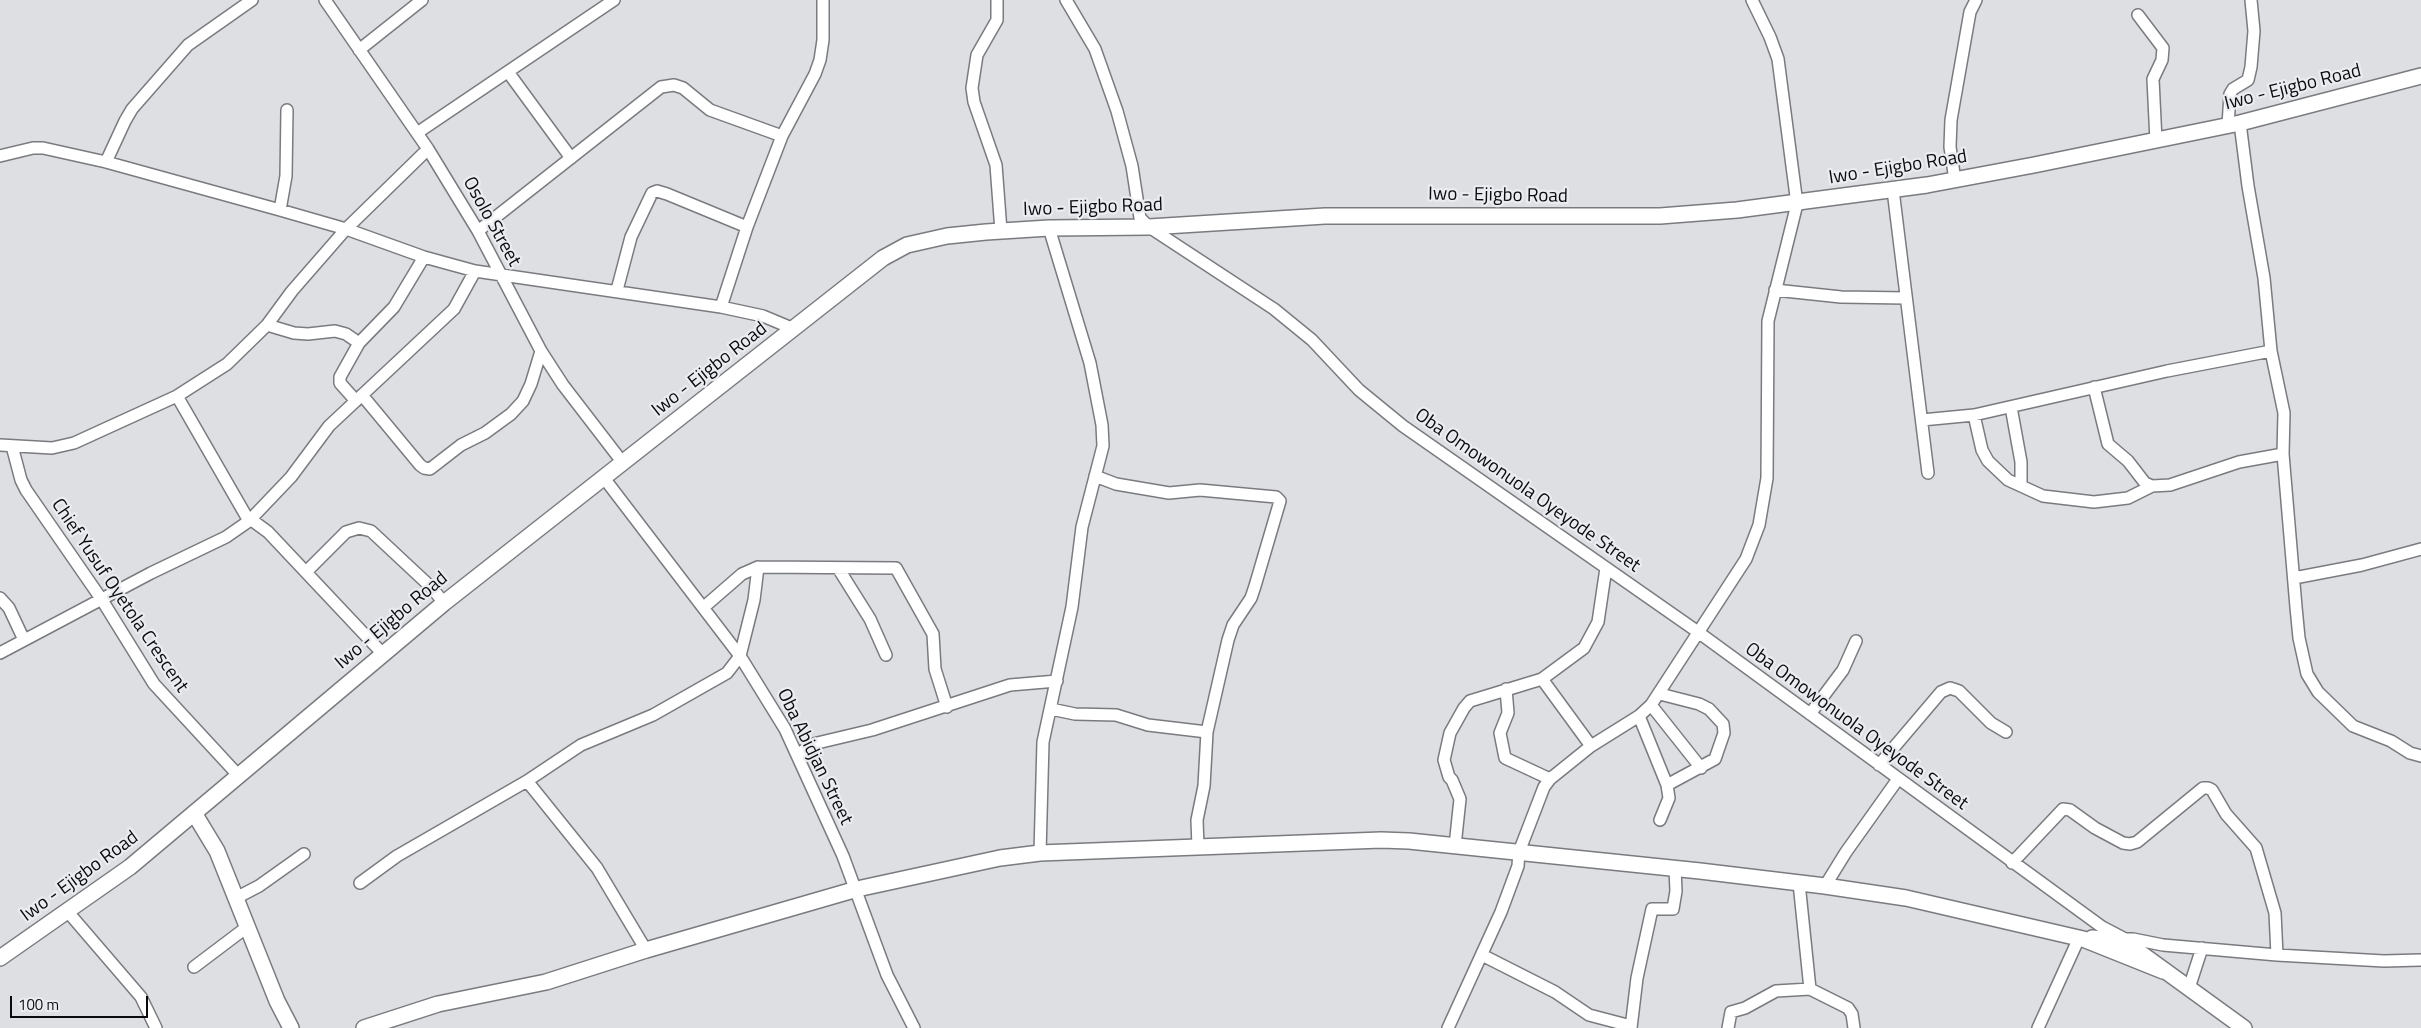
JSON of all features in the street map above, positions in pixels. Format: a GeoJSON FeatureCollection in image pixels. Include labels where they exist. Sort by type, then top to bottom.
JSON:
{"type":"FeatureCollection","features":[{"type":"Feature","properties":{"kind":"main road","name":"Iwo - Ejigbo Road"},"geometry":{"type":"LineString","coordinates":[[0,958],[130,867],[444,603],[893,251],[923,241],[948,236],[1049,228],[1149,227],[1358,215],[1492,215],[1520,217],[1683,215],[1797,204],[1955,180],[2156,141],[2234,124],[2421,76]]}},
{"type":"Feature","properties":{"kind":"main road"},"geometry":{"type":"LineString","coordinates":[[194,813],[217,851],[246,927],[277,1001],[291,1028]]}},
{"type":"Feature","properties":{"kind":"main road"},"geometry":{"type":"LineString","coordinates":[[364,1028],[438,1004],[546,982],[646,950],[857,889],[1000,858],[1040,853],[1381,840],[1519,852],[1675,869],[1825,886],[1906,898],[2081,938],[2163,971]]}},
{"type":"Feature","properties":{"kind":"main road"},"geometry":{"type":"LineString","coordinates":[[2081,938],[2124,941],[2244,1028]]}},
{"type":"Feature","properties":{"kind":"street"},"geometry":{"type":"LineString","coordinates":[[106,162],[124,121],[132,109],[188,44],[252,0]]}},
{"type":"Feature","properties":{"kind":"street","name":"Osolo Street"},"geometry":{"type":"LineString","coordinates":[[324,0],[428,149],[478,230],[541,351],[563,385],[623,463]]}},
{"type":"Feature","properties":{"kind":"street"},"geometry":{"type":"LineString","coordinates":[[359,50],[422,0]]}},
{"type":"Feature","properties":{"kind":"street"},"geometry":{"type":"LineString","coordinates":[[417,134],[614,0]]}},
{"type":"Feature","properties":{"kind":"street"},"geometry":{"type":"LineString","coordinates":[[722,307],[747,227],[782,136],[815,74],[820,60],[823,40],[823,0]]}},
{"type":"Feature","properties":{"kind":"street"},"geometry":{"type":"LineString","coordinates":[[997,0],[997,20],[978,55],[972,88],[974,102],[996,165],[1002,231]]}},
{"type":"Feature","properties":{"kind":"street","name":"Oba Omowonuola Oyeyode Street"},"geometry":{"type":"LineString","coordinates":[[1066,0],[1098,58],[1117,111],[1132,166],[1140,218],[1149,227],[1274,309],[1312,340],[1359,390],[1403,426],[1698,632],[2012,863],[2124,941]]}},
{"type":"Feature","properties":{"kind":"street"},"geometry":{"type":"LineString","coordinates":[[1450,1028],[1509,891],[1518,866],[1519,852],[1540,796],[1550,779],[1591,746],[1639,716],[1651,706],[1746,559],[1760,525],[1767,478],[1767,333],[1774,290],[1797,204],[1778,60],[1770,37],[1752,0]]}},
{"type":"Feature","properties":{"kind":"street"},"geometry":{"type":"LineString","coordinates":[[1955,180],[1950,146],[1950,120],[1970,12],[1976,0]]}},
{"type":"Feature","properties":{"kind":"street"},"geometry":{"type":"LineString","coordinates":[[2251,0],[2254,31],[2252,67],[2248,80],[2233,89],[2230,94],[2234,124],[2248,186],[2264,278],[2271,351],[2284,413],[2283,454],[2300,638],[2307,674],[2318,692],[2353,726],[2391,740],[2410,753],[2421,756]]}},
{"type":"Feature","properties":{"kind":"street"},"geometry":{"type":"LineString","coordinates":[[2138,15],[2163,48],[2162,60],[2154,79],[2156,141]]}},
{"type":"Feature","properties":{"kind":"street"},"geometry":{"type":"LineString","coordinates":[[508,72],[571,158]]}},
{"type":"Feature","properties":{"kind":"street"},"geometry":{"type":"LineString","coordinates":[[478,230],[661,87],[674,86],[683,88],[710,110],[782,136]]}},
{"type":"Feature","properties":{"kind":"street"},"geometry":{"type":"LineString","coordinates":[[280,210],[286,176],[287,110]]}},
{"type":"Feature","properties":{"kind":"street"},"geometry":{"type":"LineString","coordinates":[[0,156],[32,148],[43,148],[106,162],[280,210],[346,229],[424,257],[475,271],[617,290],[722,307],[763,316],[794,329]]}},
{"type":"Feature","properties":{"kind":"street"},"geometry":{"type":"LineString","coordinates":[[0,445],[52,448],[74,443],[177,396],[227,364],[268,325],[292,292],[346,229],[428,149]]}},
{"type":"Feature","properties":{"kind":"street"},"geometry":{"type":"LineString","coordinates":[[1893,190],[1928,474]]}},
{"type":"Feature","properties":{"kind":"street"},"geometry":{"type":"LineString","coordinates":[[617,290],[631,237],[652,193],[657,191],[668,194],[747,227]]}},
{"type":"Feature","properties":{"kind":"street"},"geometry":{"type":"LineString","coordinates":[[1040,853],[1043,742],[1072,607],[1082,527],[1102,439],[1090,363],[1049,228]]}},
{"type":"Feature","properties":{"kind":"street"},"geometry":{"type":"LineString","coordinates":[[424,257],[394,307],[359,343],[340,377],[340,382],[359,398],[420,465],[430,469],[461,445],[485,433],[511,414],[527,393],[541,351]]}},
{"type":"Feature","properties":{"kind":"street"},"geometry":{"type":"LineString","coordinates":[[0,653],[226,537],[249,521],[291,477],[329,426],[454,309],[475,271]]}},
{"type":"Feature","properties":{"kind":"street"},"geometry":{"type":"LineString","coordinates":[[1774,290],[1841,297],[1906,298]]}},
{"type":"Feature","properties":{"kind":"street"},"geometry":{"type":"LineString","coordinates":[[268,325],[294,333],[308,334],[335,331],[346,334],[359,343]]}},
{"type":"Feature","properties":{"kind":"street"},"geometry":{"type":"LineString","coordinates":[[1922,420],[1974,415],[2094,387],[2271,351]]}},
{"type":"Feature","properties":{"kind":"street"},"geometry":{"type":"LineString","coordinates":[[2094,387],[2104,436],[2108,444],[2128,461],[2145,483],[2152,486]]}},
{"type":"Feature","properties":{"kind":"street"},"geometry":{"type":"LineString","coordinates":[[177,396],[249,521],[253,521],[268,532],[307,571],[383,654]]}},
{"type":"Feature","properties":{"kind":"street"},"geometry":{"type":"LineString","coordinates":[[2011,407],[2021,462],[2021,486]]}},
{"type":"Feature","properties":{"kind":"street"},"geometry":{"type":"LineString","coordinates":[[1974,415],[1982,450],[1988,462],[2008,480],[2043,496],[2094,502],[2128,498],[2152,486],[2170,485],[2239,462],[2283,454]]}},
{"type":"Feature","properties":{"kind":"street","name":"Chief Yusuf Oyetola Crescent"},"geometry":{"type":"LineString","coordinates":[[12,446],[21,480],[26,490],[102,600],[154,684],[238,776]]}},
{"type":"Feature","properties":{"kind":"street"},"geometry":{"type":"LineString","coordinates":[[1095,476],[1116,484],[1169,493],[1200,490],[1276,497],[1280,501],[1251,598],[1234,625],[1228,640],[1208,732],[1204,786],[1198,814],[1198,847]]}},
{"type":"Feature","properties":{"kind":"street","name":"Oba Abidjan Street"},"geometry":{"type":"LineString","coordinates":[[604,478],[704,606],[740,656],[784,729],[857,889],[887,976],[914,1028]]}},
{"type":"Feature","properties":{"kind":"street"},"geometry":{"type":"LineString","coordinates":[[307,571],[346,532],[359,528],[371,532],[390,548],[444,603]]}},
{"type":"Feature","properties":{"kind":"street"},"geometry":{"type":"LineString","coordinates":[[2294,578],[2421,549]]}},
{"type":"Feature","properties":{"kind":"street"},"geometry":{"type":"LineString","coordinates":[[704,606],[742,574],[758,567],[892,567],[898,570],[933,634],[935,669],[948,707]]}},
{"type":"Feature","properties":{"kind":"street"},"geometry":{"type":"LineString","coordinates":[[360,883],[397,856],[527,781],[580,745],[652,715],[727,673],[740,656],[754,600],[758,567]]}},
{"type":"Feature","properties":{"kind":"street"},"geometry":{"type":"LineString","coordinates":[[838,568],[870,619],[886,654]]}},
{"type":"Feature","properties":{"kind":"street"},"geometry":{"type":"LineString","coordinates":[[1455,846],[1460,799],[1449,777],[1444,760],[1450,733],[1470,701],[1542,679],[1584,648],[1596,628],[1606,568]]}},
{"type":"Feature","properties":{"kind":"street"},"geometry":{"type":"LineString","coordinates":[[0,598],[8,608],[24,640]]}},
{"type":"Feature","properties":{"kind":"street"},"geometry":{"type":"LineString","coordinates":[[1810,714],[1843,670],[1856,641]]}},
{"type":"Feature","properties":{"kind":"street"},"geometry":{"type":"LineString","coordinates":[[1542,679],[1591,746]]}},
{"type":"Feature","properties":{"kind":"street"},"geometry":{"type":"LineString","coordinates":[[796,755],[813,744],[872,730],[948,707],[1010,685],[1057,681]]}},
{"type":"Feature","properties":{"kind":"street"},"geometry":{"type":"LineString","coordinates":[[1879,765],[1941,692],[1950,688],[1959,691],[1992,723],[2006,732]]}},
{"type":"Feature","properties":{"kind":"street"},"geometry":{"type":"LineString","coordinates":[[1506,689],[1508,713],[1500,733],[1505,758],[1550,779]]}},
{"type":"Feature","properties":{"kind":"street"},"geometry":{"type":"LineString","coordinates":[[1660,694],[1699,704],[1709,709],[1723,724],[1724,734],[1715,759],[1667,785]]}},
{"type":"Feature","properties":{"kind":"street"},"geometry":{"type":"LineString","coordinates":[[1651,706],[1701,768]]}},
{"type":"Feature","properties":{"kind":"street"},"geometry":{"type":"LineString","coordinates":[[1051,709],[1075,714],[1116,715],[1148,725],[1208,732]]}},
{"type":"Feature","properties":{"kind":"street"},"geometry":{"type":"LineString","coordinates":[[1639,716],[1667,785],[1669,798],[1660,820]]}},
{"type":"Feature","properties":{"kind":"street"},"geometry":{"type":"LineString","coordinates":[[1825,886],[1851,845],[1898,779]]}},
{"type":"Feature","properties":{"kind":"street"},"geometry":{"type":"LineString","coordinates":[[527,781],[596,868],[646,950]]}},
{"type":"Feature","properties":{"kind":"street"},"geometry":{"type":"LineString","coordinates":[[2012,863],[2063,809],[2070,810],[2095,828],[2123,843],[2130,844],[2137,842],[2203,788],[2208,788],[2226,814],[2256,848],[2275,913],[2277,955]]}},
{"type":"Feature","properties":{"kind":"street"},"geometry":{"type":"LineString","coordinates":[[236,898],[259,886],[304,854]]}},
{"type":"Feature","properties":{"kind":"street"},"geometry":{"type":"LineString","coordinates":[[1482,955],[1555,992],[1589,1015],[1631,1027],[1637,978],[1652,908],[1673,909],[1676,891],[1675,869]]}},
{"type":"Feature","properties":{"kind":"street"},"geometry":{"type":"LineString","coordinates":[[1799,883],[1810,989]]}},
{"type":"Feature","properties":{"kind":"street"},"geometry":{"type":"LineString","coordinates":[[68,912],[141,997],[156,1028]]}},
{"type":"Feature","properties":{"kind":"street"},"geometry":{"type":"LineString","coordinates":[[194,967],[246,927]]}},
{"type":"Feature","properties":{"kind":"street"},"geometry":{"type":"LineString","coordinates":[[2038,1028],[2081,938]]}},
{"type":"Feature","properties":{"kind":"street"},"geometry":{"type":"LineString","coordinates":[[2124,941],[2277,955],[2384,961],[2421,960]]}},
{"type":"Feature","properties":{"kind":"street"},"geometry":{"type":"LineString","coordinates":[[2189,988],[2202,948]]}},
{"type":"Feature","properties":{"kind":"street"},"geometry":{"type":"LineString","coordinates":[[1728,1028],[1731,1012],[1745,1008],[1776,992],[1810,989],[1848,1008],[1852,1014],[1854,1028]]}}]}
